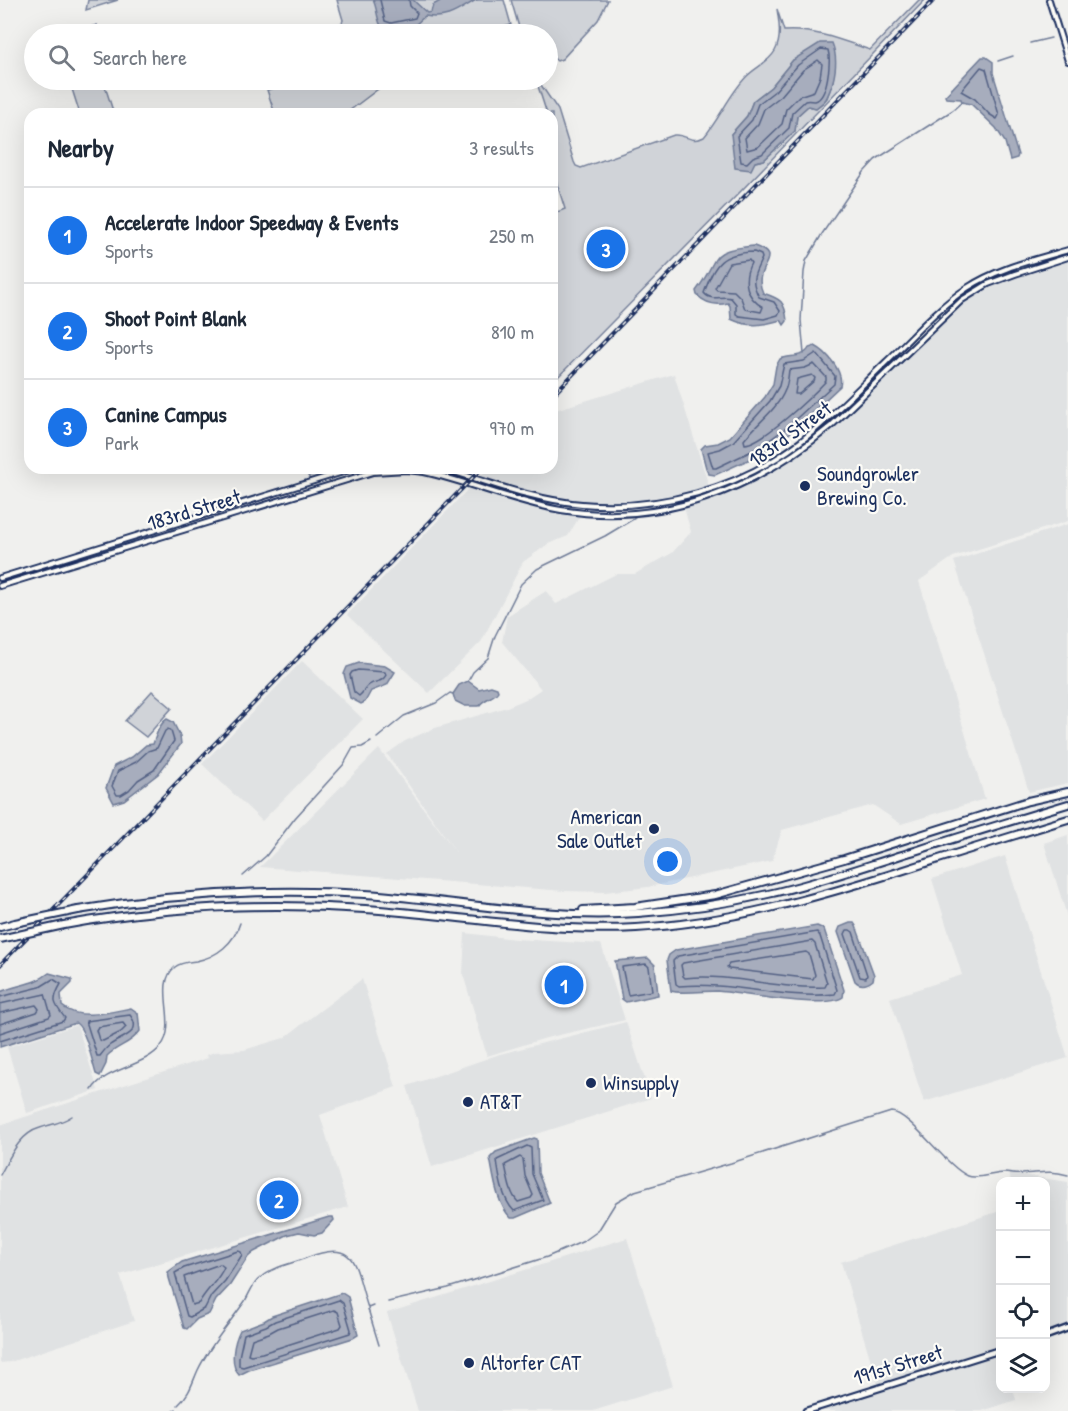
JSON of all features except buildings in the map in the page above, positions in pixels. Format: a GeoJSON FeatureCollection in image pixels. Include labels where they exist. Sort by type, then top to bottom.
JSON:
{"type":"FeatureCollection","features":[{"type":"Feature","properties":{"kind":"highway"},"geometry":{"type":"LineString","coordinates":[[555,912],[635,907],[715,896],[844,859],[1028,801],[1068,792]]}},
{"type":"Feature","properties":{"kind":"highway"},"geometry":{"type":"LineString","coordinates":[[0,927],[78,910],[174,897],[292,891],[367,895],[555,912],[636,913],[713,904],[768,894],[826,879],[1068,804]]}},
{"type":"Feature","properties":{"kind":"highway"},"geometry":{"type":"LineString","coordinates":[[0,939],[64,925],[153,912],[215,907],[292,906],[366,909],[522,925],[583,929],[637,928],[715,919],[771,909],[1068,819]]}},
{"type":"Feature","properties":{"kind":"main road"},"geometry":{"type":"LineString","coordinates":[[1050,1335],[1068,1328]]}},
{"type":"Feature","properties":{"kind":"main road","name":"191st Street"},"geometry":{"type":"LineString","coordinates":[[806,1411],[996,1351]]}},
{"type":"Feature","properties":{"kind":"street"},"geometry":{"type":"LineString","coordinates":[[1049,0],[1068,61]]}},
{"type":"Feature","properties":{"kind":"street","name":"183rd Street"},"geometry":{"type":"LineString","coordinates":[[462,474],[543,498],[582,504],[653,503],[687,496],[725,484],[765,464],[800,442],[935,314],[968,288],[1004,270],[1068,250]]}},
{"type":"Feature","properties":{"kind":"street","name":"183rd Street"},"geometry":{"type":"LineString","coordinates":[[431,474],[560,510],[589,513],[656,510],[696,501],[756,478],[811,442],[831,426],[962,300],[988,284],[1068,257]]}},
{"type":"Feature","properties":{"kind":"street","name":"183rd Street"},"geometry":{"type":"LineString","coordinates":[[0,578],[337,474]]}},
{"type":"Feature","properties":{"kind":"street","name":"183rd Street"},"geometry":{"type":"LineString","coordinates":[[0,586],[366,474]]}},
{"type":"Feature","properties":{"kind":"shaded area"},"geometry":{"type":"Polygon","coordinates":[[[88,0],[118,0],[86,10],[88,0]]]}},
{"type":"Feature","properties":{"kind":"shaded area"},"geometry":{"type":"Polygon","coordinates":[[[337,0],[504,0],[511,24],[339,24],[343,20],[337,0]]]}},
{"type":"Feature","properties":{"kind":"shaded area"},"geometry":{"type":"Polygon","coordinates":[[[511,0],[608,0],[598,20],[558,61],[558,24],[518,24],[511,0]]]}},
{"type":"Feature","properties":{"kind":"shaded area"},"geometry":{"type":"Polygon","coordinates":[[[919,0],[925,0],[558,377],[558,212],[565,209],[558,187],[558,110],[574,162],[581,168],[674,135],[696,140],[704,137],[741,83],[775,51],[779,35],[777,9],[784,31],[817,33],[870,50],[919,0]],[[793,60],[771,87],[753,101],[747,116],[731,134],[755,162],[764,160],[795,131],[797,116],[808,106],[816,108],[827,98],[833,81],[793,60]]]}},
{"type":"Feature","properties":{"kind":"shaded area"},"geometry":{"type":"Polygon","coordinates":[[[72,90],[106,90],[112,108],[78,108],[72,90]]]}},
{"type":"Feature","properties":{"kind":"shaded area"},"geometry":{"type":"Polygon","coordinates":[[[267,90],[377,90],[353,108],[273,108],[267,90]]]}},
{"type":"Feature","properties":{"kind":"shaded area"},"geometry":{"type":"Polygon","coordinates":[[[539,90],[544,90],[557,108],[545,108],[539,90]]]}},
{"type":"Feature","properties":{"kind":"shaded area"},"geometry":{"type":"Polygon","coordinates":[[[1068,256],[1068,521],[953,557],[919,581],[985,799],[901,824],[873,805],[782,830],[772,861],[648,887],[605,892],[564,891],[260,867],[379,749],[456,852],[387,754],[405,741],[435,728],[507,707],[526,699],[541,689],[502,642],[507,616],[546,591],[556,604],[616,574],[635,574],[672,553],[691,532],[683,504],[761,474],[825,429],[959,301],[992,280],[1068,256]]]}},
{"type":"Feature","properties":{"kind":"shaded area"},"geometry":{"type":"Polygon","coordinates":[[[674,374],[711,493],[696,499],[662,506],[626,509],[537,501],[476,481],[482,474],[558,474],[558,409],[674,374]]]}},
{"type":"Feature","properties":{"kind":"shaded area"},"geometry":{"type":"Polygon","coordinates":[[[314,474],[327,474],[310,479],[308,476],[314,474]]]}},
{"type":"Feature","properties":{"kind":"shaded area"},"geometry":{"type":"Polygon","coordinates":[[[474,483],[537,503],[584,509],[568,536],[548,544],[523,562],[481,642],[429,693],[347,615],[474,483]]]}},
{"type":"Feature","properties":{"kind":"shaded area"},"geometry":{"type":"Polygon","coordinates":[[[1068,524],[1068,783],[1029,792],[954,561],[1068,524]]]}},
{"type":"Feature","properties":{"kind":"shaded area"},"geometry":{"type":"Polygon","coordinates":[[[302,661],[363,719],[262,821],[202,764],[302,661]]]}},
{"type":"Feature","properties":{"kind":"shaded area"},"geometry":{"type":"Polygon","coordinates":[[[152,691],[172,708],[146,737],[125,721],[152,691]]]}},
{"type":"Feature","properties":{"kind":"shaded area"},"geometry":{"type":"Polygon","coordinates":[[[1068,835],[1068,919],[1044,843],[1068,835]]]}},
{"type":"Feature","properties":{"kind":"shaded area"},"geometry":{"type":"Polygon","coordinates":[[[1005,856],[1068,1058],[924,1102],[890,998],[962,975],[932,879],[1005,856]]]}},
{"type":"Feature","properties":{"kind":"shaded area"},"geometry":{"type":"Polygon","coordinates":[[[465,933],[515,939],[601,944],[625,1020],[546,1038],[487,1056],[463,974],[465,933]]]}},
{"type":"Feature","properties":{"kind":"shaded area"},"geometry":{"type":"Polygon","coordinates":[[[362,979],[396,1087],[320,1115],[348,1207],[120,1275],[134,1321],[10,1362],[0,1363],[0,1125],[208,1058],[207,1055],[214,1052],[244,1050],[284,1038],[362,979]]]}},
{"type":"Feature","properties":{"kind":"shaded area"},"geometry":{"type":"Polygon","coordinates":[[[626,1022],[651,1098],[432,1167],[407,1086],[500,1054],[626,1022]]]}},
{"type":"Feature","properties":{"kind":"shaded area"},"geometry":{"type":"Polygon","coordinates":[[[77,1025],[98,1090],[27,1113],[7,1047],[77,1025]]]}},
{"type":"Feature","properties":{"kind":"shaded area"},"geometry":{"type":"Polygon","coordinates":[[[1009,1173],[1035,1177],[1010,1177],[1009,1173]]]}},
{"type":"Feature","properties":{"kind":"shaded area"},"geometry":{"type":"Polygon","coordinates":[[[1050,1179],[1068,1182],[1068,1329],[1050,1335],[1050,1179]]]}},
{"type":"Feature","properties":{"kind":"shaded area"},"geometry":{"type":"Polygon","coordinates":[[[286,1184],[294,1208],[271,1216],[263,1191],[286,1184]]]}},
{"type":"Feature","properties":{"kind":"shaded area"},"geometry":{"type":"Polygon","coordinates":[[[996,1212],[996,1393],[1014,1393],[1016,1400],[982,1411],[806,1411],[879,1388],[841,1262],[996,1212]]]}},
{"type":"Feature","properties":{"kind":"shaded area"},"geometry":{"type":"Polygon","coordinates":[[[627,1238],[673,1386],[593,1411],[418,1411],[387,1313],[627,1238]]]}},
{"type":"Feature","properties":{"kind":"water"},"geometry":{"type":"Polygon","coordinates":[[[373,0],[413,0],[427,13],[431,12],[433,5],[442,0],[476,0],[446,16],[425,16],[416,24],[380,24],[373,0]]]}},
{"type":"Feature","properties":{"kind":"water"},"geometry":{"type":"Polygon","coordinates":[[[820,43],[832,43],[836,63],[830,91],[825,100],[816,108],[808,106],[797,116],[795,131],[764,160],[755,162],[751,170],[735,168],[731,134],[747,116],[753,101],[771,87],[793,60],[820,43]]]}},
{"type":"Feature","properties":{"kind":"water"},"geometry":{"type":"Polygon","coordinates":[[[982,57],[993,62],[993,73],[1017,158],[1010,160],[1005,142],[996,128],[971,104],[962,102],[961,99],[945,96],[982,57]]]}},
{"type":"Feature","properties":{"kind":"water"},"geometry":{"type":"Polygon","coordinates":[[[754,246],[768,254],[760,284],[763,293],[778,299],[783,305],[787,321],[784,325],[781,320],[756,325],[738,322],[731,319],[728,303],[711,304],[697,295],[696,291],[716,258],[728,250],[754,246]]]}},
{"type":"Feature","properties":{"kind":"water"},"geometry":{"type":"Polygon","coordinates":[[[815,346],[834,363],[841,381],[840,386],[790,433],[763,453],[715,475],[709,474],[701,449],[705,445],[718,443],[730,437],[765,397],[773,384],[776,366],[780,359],[800,355],[815,346]]]}},
{"type":"Feature","properties":{"kind":"water"},"geometry":{"type":"Polygon","coordinates":[[[359,663],[385,666],[395,672],[387,685],[371,691],[365,702],[361,704],[350,698],[344,674],[347,667],[359,663]]]}},
{"type":"Feature","properties":{"kind":"water"},"geometry":{"type":"Polygon","coordinates":[[[468,681],[479,689],[491,686],[497,688],[498,691],[479,706],[465,706],[455,701],[453,694],[459,685],[468,681]]]}},
{"type":"Feature","properties":{"kind":"water"},"geometry":{"type":"Polygon","coordinates":[[[167,719],[173,722],[181,744],[158,774],[124,800],[114,803],[106,788],[114,766],[132,757],[146,745],[153,744],[160,727],[167,719]]]}},
{"type":"Feature","properties":{"kind":"water"},"geometry":{"type":"Polygon","coordinates":[[[850,923],[856,926],[874,975],[873,980],[862,985],[855,981],[838,932],[840,927],[850,923]]]}},
{"type":"Feature","properties":{"kind":"water"},"geometry":{"type":"Polygon","coordinates":[[[817,926],[824,929],[844,990],[843,997],[834,1001],[820,1002],[783,1000],[717,991],[671,991],[667,960],[669,955],[676,950],[817,926]]]}},
{"type":"Feature","properties":{"kind":"water"},"geometry":{"type":"Polygon","coordinates":[[[648,958],[655,965],[658,995],[626,1002],[622,999],[615,961],[648,958]]]}},
{"type":"Feature","properties":{"kind":"water"},"geometry":{"type":"Polygon","coordinates":[[[49,973],[72,979],[72,983],[61,994],[62,1006],[69,1011],[95,1014],[131,1008],[138,1013],[140,1031],[133,1039],[107,1056],[100,1076],[96,1074],[86,1039],[76,1023],[0,1047],[0,992],[38,980],[49,973]]]}},
{"type":"Feature","properties":{"kind":"water"},"geometry":{"type":"Polygon","coordinates":[[[534,1138],[537,1139],[538,1173],[550,1203],[511,1218],[499,1197],[490,1158],[496,1152],[534,1138]]]}},
{"type":"Feature","properties":{"kind":"water"},"geometry":{"type":"Polygon","coordinates":[[[333,1217],[334,1220],[322,1233],[314,1235],[299,1232],[287,1235],[254,1252],[216,1300],[209,1314],[197,1319],[187,1329],[184,1328],[168,1272],[182,1262],[333,1217]]]}},
{"type":"Feature","properties":{"kind":"water"},"geometry":{"type":"Polygon","coordinates":[[[342,1293],[348,1297],[358,1335],[239,1375],[233,1359],[234,1347],[240,1330],[272,1316],[342,1293]]]}},
{"type":"Feature","properties":{"kind":"waterway"},"geometry":{"type":"LineString","coordinates":[[1030,43],[1051,38]]}},
{"type":"Feature","properties":{"kind":"waterway"},"geometry":{"type":"LineString","coordinates":[[998,61],[1013,56]]}},
{"type":"Feature","properties":{"kind":"waterway"},"geometry":{"type":"LineString","coordinates":[[804,354],[801,320],[804,272],[806,261],[822,234],[864,172],[875,160],[953,110],[963,101]]}},
{"type":"Feature","properties":{"kind":"waterway"},"geometry":{"type":"LineString","coordinates":[[468,681],[473,672],[488,658],[495,636],[521,584],[537,569],[605,536],[635,518]]}},
{"type":"Feature","properties":{"kind":"waterway"},"geometry":{"type":"LineString","coordinates":[[377,738],[404,716],[436,703],[450,693],[453,694]]}},
{"type":"Feature","properties":{"kind":"waterway"},"geometry":{"type":"LineString","coordinates":[[243,876],[266,856],[295,818],[344,764],[353,748],[362,747],[371,742]]}},
{"type":"Feature","properties":{"kind":"waterway"},"geometry":{"type":"LineString","coordinates":[[92,1090],[106,1077],[145,1059],[161,1046],[168,1027],[166,984],[169,975],[180,964],[204,959],[224,948],[234,937],[240,923]]}},
{"type":"Feature","properties":{"kind":"waterway"},"geometry":{"type":"LineString","coordinates":[[388,1302],[448,1288],[547,1257],[584,1241],[598,1231],[616,1202],[635,1191],[891,1112],[899,1114],[908,1121],[949,1162],[968,1176],[1045,1172],[1068,1175]]}},
{"type":"Feature","properties":{"kind":"waterway"},"geometry":{"type":"LineString","coordinates":[[0,1175],[16,1147],[26,1135],[72,1116]]}},
{"type":"Feature","properties":{"kind":"waterway"},"geometry":{"type":"LineString","coordinates":[[178,1405],[188,1393],[208,1352],[245,1301],[255,1283],[270,1271],[323,1252],[336,1251],[345,1254],[352,1260],[356,1269],[368,1308],[373,1306]]}},
{"type":"Feature","properties":{"kind":"waterway"},"geometry":{"type":"LineString","coordinates":[[368,1309],[379,1345]]}},
{"type":"Feature","properties":{"kind":"railway"},"geometry":{"type":"LineString","coordinates":[[558,390],[934,0]]}},
{"type":"Feature","properties":{"kind":"railway"},"geometry":{"type":"LineString","coordinates":[[0,965],[476,474]]}},
{"type":"Feature","properties":{"kind":"place","name":"Canine Campus"},"geometry":{"type":"Point","coordinates":[606,249]}},
{"type":"Feature","properties":{"kind":"place","name":"Soundgrowler Brewing Co."},"geometry":{"type":"Point","coordinates":[805,486]}},
{"type":"Feature","properties":{"kind":"place","name":"American Sale Outlet"},"geometry":{"type":"Point","coordinates":[654,829]}},
{"type":"Feature","properties":{"kind":"place","name":"Accelerate Indoor Speedway & Events"},"geometry":{"type":"Point","coordinates":[564,985]}},
{"type":"Feature","properties":{"kind":"place","name":"Winsupply"},"geometry":{"type":"Point","coordinates":[591,1083]}},
{"type":"Feature","properties":{"kind":"place","name":"AT&T"},"geometry":{"type":"Point","coordinates":[468,1102]}},
{"type":"Feature","properties":{"kind":"place","name":"Shoot Point Blank"},"geometry":{"type":"Point","coordinates":[279,1200]}},
{"type":"Feature","properties":{"kind":"place","name":"Altorfer CAT"},"geometry":{"type":"Point","coordinates":[469,1363]}}]}
